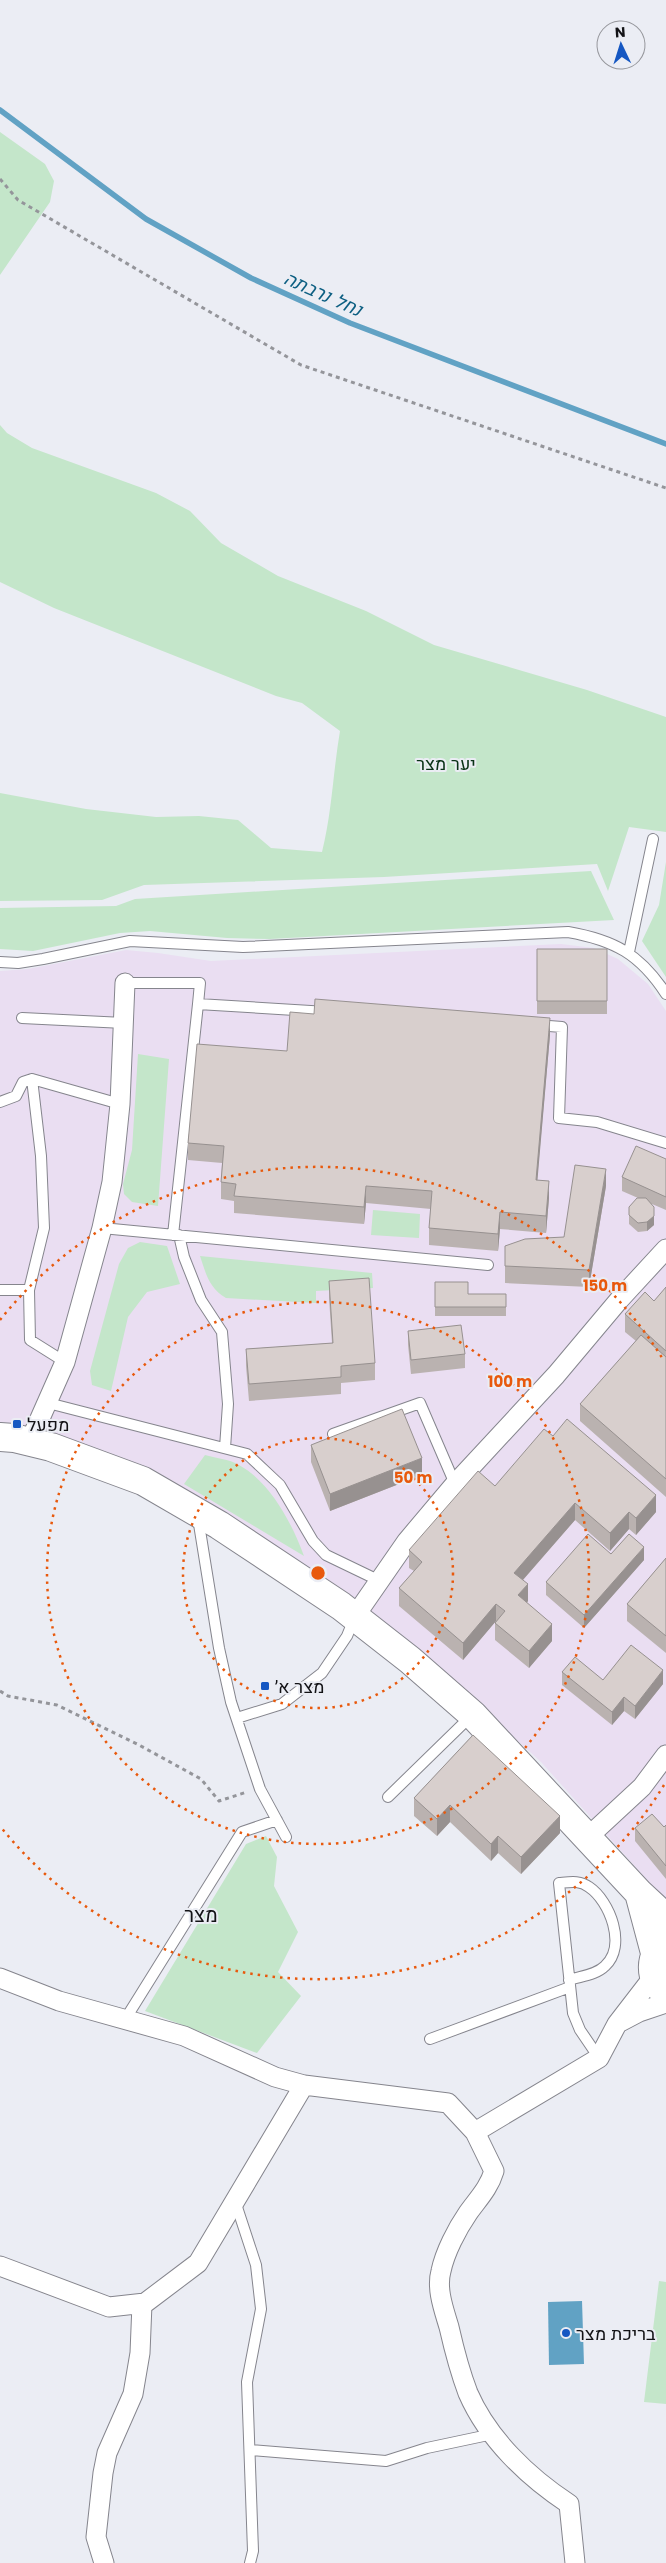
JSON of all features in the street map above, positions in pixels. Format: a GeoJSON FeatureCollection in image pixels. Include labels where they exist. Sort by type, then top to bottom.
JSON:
{"type":"FeatureCollection","features":[{"type":"Feature","properties":{"kind":"street"},"geometry":{"type":"LineString","coordinates":[[30,1441],[65,1362],[102,1228],[112,1182],[120,1104],[125,983]]}},
{"type":"Feature","properties":{"kind":"street"},"geometry":{"type":"LineString","coordinates":[[356,1616],[407,1541],[455,1484],[556,1375],[619,1300],[666,1249]]}},
{"type":"Feature","properties":{"kind":"street"},"geometry":{"type":"LineString","coordinates":[[0,1437],[30,1441],[118,1471],[197,1512],[356,1616],[473,1715],[639,1893],[666,1918]]}},
{"type":"Feature","properties":{"kind":"street"},"geometry":{"type":"LineString","coordinates":[[588,1837],[642,1787],[666,1755]]}},
{"type":"Feature","properties":{"kind":"street"},"geometry":{"type":"LineString","coordinates":[[475,2132],[599,2058],[617,2024],[660,1966],[639,1893]]}},
{"type":"Feature","properties":{"kind":"street"},"geometry":{"type":"LineString","coordinates":[[0,1978],[59,2001],[126,2018],[184,2036],[275,2077],[304,2085],[448,2103],[475,2132],[494,2171],[490,2183],[466,2215],[450,2248],[440,2273],[441,2298],[468,2392],[482,2419],[493,2434],[543,2487],[569,2504],[575,2563]]}},
{"type":"Feature","properties":{"kind":"street"},"geometry":{"type":"LineString","coordinates":[[617,2024],[639,2012],[666,2003]]}},
{"type":"Feature","properties":{"kind":"street"},"geometry":{"type":"LineString","coordinates":[[0,2266],[109,2308],[142,2304],[198,2263],[304,2085]]}},
{"type":"Feature","properties":{"kind":"street"},"geometry":{"type":"LineString","coordinates":[[104,2563],[96,2537],[103,2473],[107,2453],[133,2394],[140,2353],[142,2304]]}},
{"type":"Feature","properties":{"kind":"lane"},"geometry":{"type":"LineString","coordinates":[[629,952],[653,839]]}},
{"type":"Feature","properties":{"kind":"lane"},"geometry":{"type":"LineString","coordinates":[[0,962],[18,963],[43,960],[130,941],[243,947],[568,932],[593,936],[629,952],[655,978],[666,994]]}},
{"type":"Feature","properties":{"kind":"lane"},"geometry":{"type":"LineString","coordinates":[[125,983],[200,983],[176,1235],[201,1300],[222,1332],[228,1404],[225,1448]]}},
{"type":"Feature","properties":{"kind":"lane"},"geometry":{"type":"LineString","coordinates":[[198,1004],[336,1013]]}},
{"type":"Feature","properties":{"kind":"lane"},"geometry":{"type":"LineString","coordinates":[[22,1018],[124,1023]]}},
{"type":"Feature","properties":{"kind":"lane"},"geometry":{"type":"LineString","coordinates":[[522,1025],[562,1027],[559,1118],[597,1122],[666,1143]]}},
{"type":"Feature","properties":{"kind":"lane"},"geometry":{"type":"LineString","coordinates":[[0,1102],[16,1096],[23,1082],[32,1079],[120,1104]]}},
{"type":"Feature","properties":{"kind":"lane"},"geometry":{"type":"LineString","coordinates":[[32,1079],[41,1156],[44,1228],[29,1290],[30,1340],[65,1362]]}},
{"type":"Feature","properties":{"kind":"lane"},"geometry":{"type":"LineString","coordinates":[[102,1228],[488,1265]]}},
{"type":"Feature","properties":{"kind":"lane"},"geometry":{"type":"LineString","coordinates":[[0,1290],[29,1290]]}},
{"type":"Feature","properties":{"kind":"lane"},"geometry":{"type":"LineString","coordinates":[[48,1403],[246,1454],[267,1470],[280,1485],[313,1541],[326,1555],[380,1581]]}},
{"type":"Feature","properties":{"kind":"lane"},"geometry":{"type":"LineString","coordinates":[[333,1434],[420,1403],[455,1484]]}},
{"type":"Feature","properties":{"kind":"lane"},"geometry":{"type":"LineString","coordinates":[[197,1512],[219,1648],[237,1718],[260,1789],[286,1837]]}},
{"type":"Feature","properties":{"kind":"lane"},"geometry":{"type":"LineString","coordinates":[[237,1718],[282,1704],[322,1673],[347,1636],[356,1616]]}},
{"type":"Feature","properties":{"kind":"lane"},"geometry":{"type":"LineString","coordinates":[[388,1797],[473,1715]]}},
{"type":"Feature","properties":{"kind":"lane"},"geometry":{"type":"LineString","coordinates":[[126,2018],[242,1832],[277,1820]]}},
{"type":"Feature","properties":{"kind":"lane"},"geometry":{"type":"LineString","coordinates":[[430,2039],[569,1983],[606,1966],[613,1955],[615,1938],[612,1922],[605,1905],[590,1887],[579,1882],[559,1883],[569,1983],[573,2013],[580,2030],[599,2058]]}},
{"type":"Feature","properties":{"kind":"lane"},"geometry":{"type":"LineString","coordinates":[[235,2200],[256,2265],[262,2309],[247,2382],[253,2550],[250,2563]]}},
{"type":"Feature","properties":{"kind":"lane"},"geometry":{"type":"LineString","coordinates":[[250,2450],[386,2462],[427,2448],[493,2434]]}},
{"type":"Feature","properties":{"kind":"path"},"geometry":{"type":"LineString","coordinates":[[0,179],[18,200],[301,365],[666,488]]}},
{"type":"Feature","properties":{"kind":"path"},"geometry":{"type":"LineString","coordinates":[[0,1691],[8,1696],[57,1705],[139,1746],[201,1779],[218,1801],[260,1789]]}},
{"type":"Feature","properties":{"kind":"shaded area"},"geometry":{"type":"Polygon","coordinates":[[[561,944],[594,948],[618,959],[648,984],[666,1011],[666,1901],[541,1762],[463,1691],[111,1456],[62,1436],[0,1424],[0,971],[28,969],[126,950],[211,961],[561,944]]]}},
{"type":"Feature","properties":{"kind":"green space"},"geometry":{"type":"Polygon","coordinates":[[[0,132],[45,164],[54,181],[50,202],[0,275],[0,132]]]}},
{"type":"Feature","properties":{"kind":"green space","name":"יער מצר"},"geometry":{"type":"Polygon","coordinates":[[[0,425],[7,433],[32,448],[156,493],[190,511],[221,543],[278,576],[366,611],[434,645],[587,690],[666,717],[666,832],[629,827],[608,891],[597,864],[384,877],[144,885],[102,900],[0,901],[0,793],[86,809],[156,817],[199,816],[238,820],[271,848],[322,852],[328,822],[340,731],[302,703],[276,696],[54,608],[0,582],[0,425]]]}},
{"type":"Feature","properties":{"kind":"green space"},"geometry":{"type":"Polygon","coordinates":[[[666,862],[666,977],[642,941],[659,905],[666,862]]]}},
{"type":"Feature","properties":{"kind":"green space"},"geometry":{"type":"Polygon","coordinates":[[[591,871],[614,920],[270,939],[227,938],[150,931],[120,933],[33,951],[0,949],[0,908],[116,906],[135,899],[591,871]]]}},
{"type":"Feature","properties":{"kind":"green space"},"geometry":{"type":"Polygon","coordinates":[[[138,1054],[169,1059],[158,1206],[132,1202],[124,1194],[123,1184],[132,1150],[138,1054]]]}},
{"type":"Feature","properties":{"kind":"green space"},"geometry":{"type":"Polygon","coordinates":[[[373,1210],[420,1214],[419,1238],[371,1235],[373,1210]]]}},
{"type":"Feature","properties":{"kind":"green space"},"geometry":{"type":"Polygon","coordinates":[[[140,1242],[167,1246],[180,1284],[147,1292],[128,1317],[111,1391],[92,1385],[90,1371],[119,1264],[128,1248],[140,1242]]]}},
{"type":"Feature","properties":{"kind":"green space"},"geometry":{"type":"Polygon","coordinates":[[[200,1256],[372,1273],[373,1288],[316,1291],[316,1303],[226,1298],[212,1285],[206,1275],[200,1256]]]}},
{"type":"Feature","properties":{"kind":"green space"},"geometry":{"type":"Polygon","coordinates":[[[205,1455],[235,1463],[250,1472],[261,1482],[279,1504],[304,1556],[184,1484],[205,1455]]]}},
{"type":"Feature","properties":{"kind":"green space"},"geometry":{"type":"Polygon","coordinates":[[[266,1836],[277,1857],[274,1886],[298,1932],[278,1972],[301,1996],[257,2053],[145,2011],[246,1844],[266,1836]]]}},
{"type":"Feature","properties":{"kind":"green space"},"geometry":{"type":"Polygon","coordinates":[[[659,2281],[666,2282],[666,2404],[644,2402],[659,2281]]]}},
{"type":"Feature","properties":{"kind":"water","name":"בריכת מצר"},"geometry":{"type":"Polygon","coordinates":[[[582,2301],[584,2364],[549,2365],[548,2302],[582,2301]]]}},
{"type":"Feature","properties":{"kind":"building"},"geometry":{"type":"Polygon","coordinates":[[[537,949],[607,949],[607,1001],[537,1001],[537,949]]]}},
{"type":"Feature","properties":{"kind":"building"},"geometry":{"type":"Polygon","coordinates":[[[315,999],[550,1018],[536,1180],[549,1181],[546,1216],[500,1212],[498,1234],[429,1228],[432,1191],[366,1186],[364,1207],[234,1196],[236,1184],[221,1182],[224,1146],[188,1143],[197,1044],[287,1051],[290,1012],[314,1014],[315,999]]]}},
{"type":"Feature","properties":{"kind":"building"},"geometry":{"type":"Polygon","coordinates":[[[636,1146],[666,1159],[666,1197],[622,1177],[636,1146]]]}},
{"type":"Feature","properties":{"kind":"building"},"geometry":{"type":"Polygon","coordinates":[[[575,1165],[606,1169],[589,1270],[505,1266],[505,1246],[525,1239],[564,1237],[575,1165]]]}},
{"type":"Feature","properties":{"kind":"building"},"geometry":{"type":"Polygon","coordinates":[[[637,1198],[646,1198],[654,1207],[654,1216],[647,1222],[638,1223],[629,1215],[629,1207],[637,1198]]]}},
{"type":"Feature","properties":{"kind":"building"},"geometry":{"type":"Polygon","coordinates":[[[369,1278],[375,1363],[341,1366],[341,1377],[249,1384],[246,1349],[333,1343],[329,1281],[369,1278]]]}},
{"type":"Feature","properties":{"kind":"building"},"geometry":{"type":"Polygon","coordinates":[[[435,1282],[468,1282],[468,1294],[506,1294],[506,1307],[435,1307],[435,1282]]]}},
{"type":"Feature","properties":{"kind":"building"},"geometry":{"type":"Polygon","coordinates":[[[666,1287],[666,1351],[625,1314],[645,1292],[654,1301],[666,1287]]]}},
{"type":"Feature","properties":{"kind":"building"},"geometry":{"type":"Polygon","coordinates":[[[461,1325],[465,1354],[411,1360],[408,1331],[461,1325]]]}},
{"type":"Feature","properties":{"kind":"building"},"geometry":{"type":"Polygon","coordinates":[[[641,1335],[666,1357],[666,1479],[580,1404],[641,1335]]]}},
{"type":"Feature","properties":{"kind":"building"},"geometry":{"type":"Polygon","coordinates":[[[402,1409],[422,1458],[330,1494],[311,1445],[402,1409]]]}},
{"type":"Feature","properties":{"kind":"building"},"geometry":{"type":"Polygon","coordinates":[[[567,1419],[656,1495],[636,1518],[629,1512],[610,1533],[575,1503],[514,1573],[528,1584],[518,1595],[552,1624],[529,1651],[495,1623],[505,1611],[496,1604],[463,1643],[399,1588],[422,1562],[409,1550],[478,1471],[495,1486],[544,1429],[553,1436],[567,1419]]]}},
{"type":"Feature","properties":{"kind":"building"},"geometry":{"type":"Polygon","coordinates":[[[588,1534],[611,1554],[629,1534],[644,1547],[584,1615],[546,1582],[588,1534]]]}},
{"type":"Feature","properties":{"kind":"building"},"geometry":{"type":"Polygon","coordinates":[[[666,1558],[666,1636],[627,1604],[666,1558]]]}},
{"type":"Feature","properties":{"kind":"building"},"geometry":{"type":"Polygon","coordinates":[[[631,1645],[663,1670],[635,1706],[624,1697],[612,1712],[562,1672],[575,1657],[603,1680],[631,1645]]]}},
{"type":"Feature","properties":{"kind":"building"},"geometry":{"type":"Polygon","coordinates":[[[473,1735],[560,1816],[521,1857],[498,1836],[491,1844],[450,1805],[437,1819],[414,1798],[473,1735]]]}},
{"type":"Feature","properties":{"kind":"building"},"geometry":{"type":"Polygon","coordinates":[[[652,1814],[664,1827],[666,1825],[666,1866],[635,1828],[652,1814]]]}},
{"type":"Feature","properties":{"kind":"waterway","name":"נחל נרבתה"},"geometry":{"type":"LineString","coordinates":[[0,110],[146,219],[251,278],[350,323],[666,444]]}},
{"type":"Feature","properties":{"kind":"place","name":"מפעל"},"geometry":{"type":"Point","coordinates":[17,1424]}},
{"type":"Feature","properties":{"kind":"place","name":"מצר א׳"},"geometry":{"type":"Point","coordinates":[265,1686]}},
{"type":"Feature","properties":{"kind":"place","name":"בריכת מצר"},"geometry":{"type":"Point","coordinates":[566,2333]}},
{"type":"Feature","properties":{"kind":"district","name":"מצר"},"geometry":{"type":"Point","coordinates":[201,1915]}}]}
